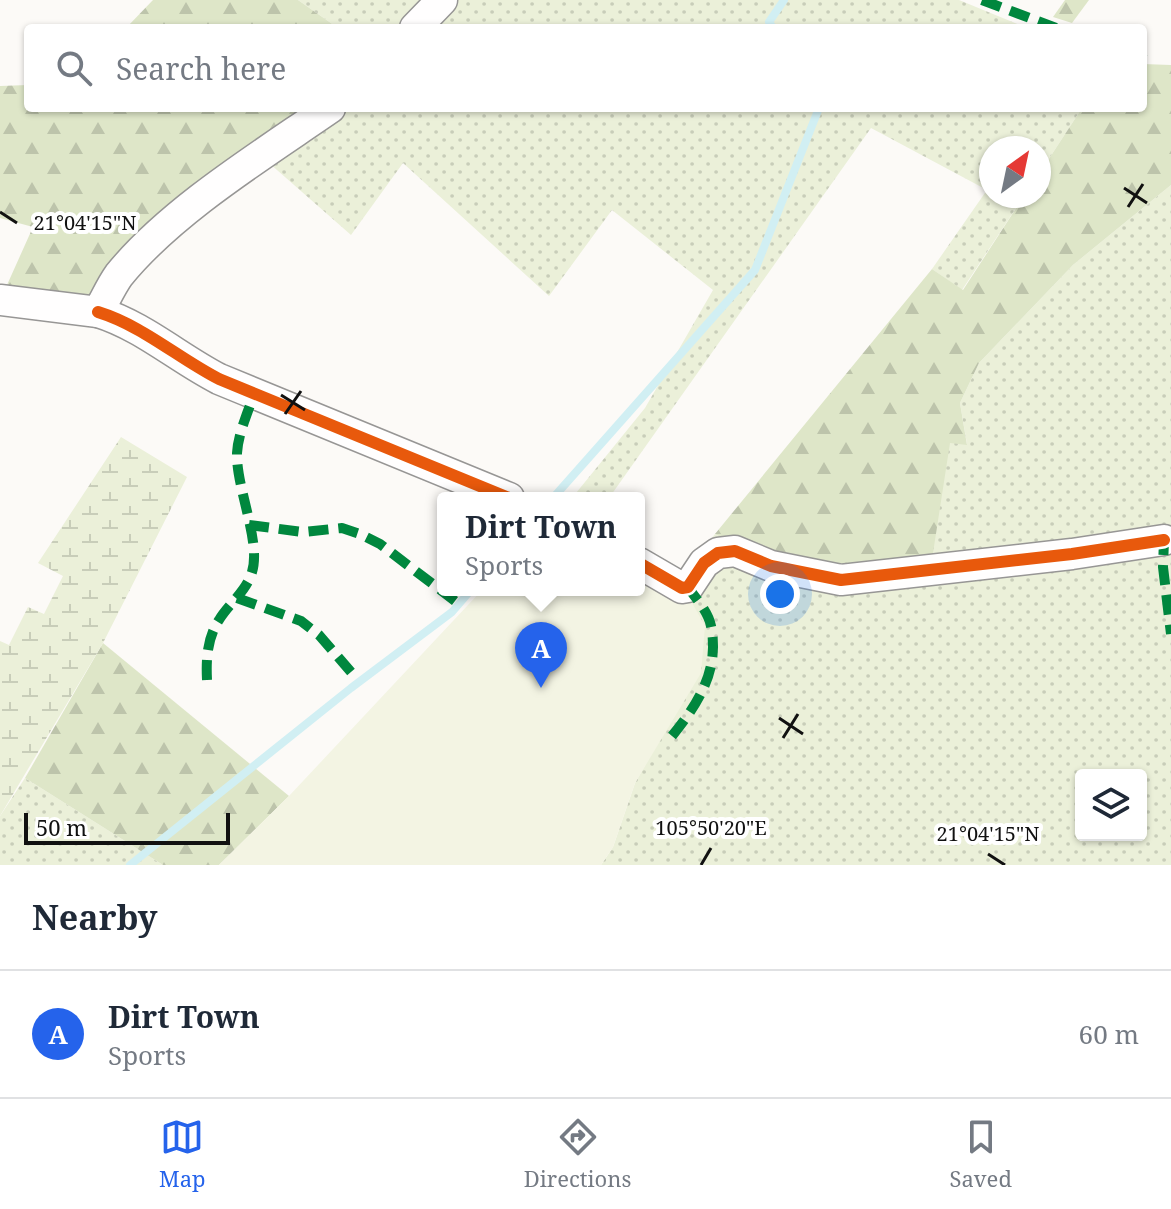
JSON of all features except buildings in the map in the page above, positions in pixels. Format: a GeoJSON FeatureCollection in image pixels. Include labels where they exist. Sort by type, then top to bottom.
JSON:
{"type":"FeatureCollection","features":[{"type":"Feature","properties":{"kind":"street"},"geometry":{"type":"LineString","coordinates":[[419,24],[442,0]]}},
{"type":"Feature","properties":{"kind":"street"},"geometry":{"type":"LineString","coordinates":[[98,312],[117,278],[151,242],[220,184],[324,112]]}},
{"type":"Feature","properties":{"kind":"street"},"geometry":{"type":"LineString","coordinates":[[0,300],[98,312],[123,320],[185,361],[219,379],[494,492]]}},
{"type":"Feature","properties":{"kind":"street"},"geometry":{"type":"LineString","coordinates":[[645,566],[682,588],[688,587],[704,563],[718,553],[735,551],[771,566],[841,580],[1072,554],[1164,540]]}},
{"type":"Feature","properties":{"kind":"green space"},"geometry":{"type":"Polygon","coordinates":[[[153,0],[298,0],[332,24],[130,24],[153,0]]]}},
{"type":"Feature","properties":{"kind":"green space"},"geometry":{"type":"Polygon","coordinates":[[[298,0],[430,0],[408,24],[332,24],[298,0]]]}},
{"type":"Feature","properties":{"kind":"green space"},"geometry":{"type":"Polygon","coordinates":[[[457,0],[959,0],[1017,24],[435,24],[457,0]]]}},
{"type":"Feature","properties":{"kind":"green space"},"geometry":{"type":"Polygon","coordinates":[[[1065,0],[1089,0],[1072,23],[1053,17],[1065,0]]]}},
{"type":"Feature","properties":{"kind":"green space"},"geometry":{"type":"Polygon","coordinates":[[[1147,64],[1171,65],[1171,185],[1073,265],[979,363],[960,403],[967,445],[950,443],[931,566],[851,573],[743,549],[715,534],[932,269],[963,290],[1016,208],[1051,208],[1051,156],[1079,112],[1147,112],[1147,64]]]}},
{"type":"Feature","properties":{"kind":"green space"},"geometry":{"type":"Polygon","coordinates":[[[24,85],[24,112],[308,112],[93,300],[7,285],[33,227],[0,218],[0,86],[24,85]]]}},
{"type":"Feature","properties":{"kind":"green space"},"geometry":{"type":"Polygon","coordinates":[[[341,112],[1079,112],[1051,156],[1051,136],[979,136],[979,186],[871,128],[613,492],[577,492],[645,408],[713,290],[612,210],[549,296],[403,163],[351,235],[269,163],[341,112]]]}},
{"type":"Feature","properties":{"kind":"green space"},"geometry":{"type":"Polygon","coordinates":[[[1171,185],[1171,865],[601,865],[613,847],[635,783],[665,730],[691,601],[680,578],[715,534],[743,549],[950,442],[967,444],[960,403],[979,363],[1073,265],[1171,185]]]}},
{"type":"Feature","properties":{"kind":"green space"},"geometry":{"type":"Polygon","coordinates":[[[979,201],[979,208],[1016,208],[962,290],[932,269],[979,201]]]}},
{"type":"Feature","properties":{"kind":"green space"},"geometry":{"type":"Polygon","coordinates":[[[121,437],[187,477],[103,643],[0,816],[0,641],[9,645],[28,607],[44,614],[63,576],[38,563],[121,437]]]}},
{"type":"Feature","properties":{"kind":"green space"},"geometry":{"type":"Polygon","coordinates":[[[645,571],[691,601],[705,626],[701,673],[635,783],[613,847],[601,865],[219,865],[289,796],[476,596],[645,596],[645,571]]]}},
{"type":"Feature","properties":{"kind":"green space"},"geometry":{"type":"Polygon","coordinates":[[[103,643],[289,796],[219,865],[163,865],[25,778],[103,643]]]}},
{"type":"Feature","properties":{"kind":"green space"},"geometry":{"type":"Polygon","coordinates":[[[25,778],[163,865],[0,865],[0,816],[25,778]]]}},
{"type":"Feature","properties":{"kind":"waterway"},"geometry":{"type":"LineString","coordinates":[[770,24],[784,0]]}},
{"type":"Feature","properties":{"kind":"waterway"},"geometry":{"type":"LineString","coordinates":[[558,492],[755,270],[817,112]]}},
{"type":"Feature","properties":{"kind":"waterway"},"geometry":{"type":"LineString","coordinates":[[130,865],[351,688],[452,612],[466,596]]}},
{"type":"Feature","properties":{"kind":"marked path"},"geometry":{"type":"LineString","coordinates":[[982,0],[1045,24]]}},
{"type":"Feature","properties":{"kind":"marked path"},"geometry":{"type":"LineString","coordinates":[[207,680],[207,657],[212,634],[223,614],[241,593],[254,563],[252,533],[240,483],[237,453],[254,394]]}},
{"type":"Feature","properties":{"kind":"marked path"},"geometry":{"type":"LineString","coordinates":[[249,525],[303,532],[342,528],[380,544],[437,587]]}},
{"type":"Feature","properties":{"kind":"marked path"},"geometry":{"type":"LineString","coordinates":[[1168,537],[1164,540],[1163,567],[1171,634]]}},
{"type":"Feature","properties":{"kind":"marked path"},"geometry":{"type":"LineString","coordinates":[[672,736],[705,686],[712,657],[711,626],[705,610],[688,587]]}},
{"type":"Feature","properties":{"kind":"marked path"},"geometry":{"type":"LineString","coordinates":[[448,596],[455,601]]}},
{"type":"Feature","properties":{"kind":"marked path"},"geometry":{"type":"LineString","coordinates":[[237,598],[301,621],[319,635],[351,672]]}},
{"type":"Feature","properties":{"kind":"cycle path"},"geometry":{"type":"LineString","coordinates":[[98,312],[130,325],[219,379],[494,492]]}},
{"type":"Feature","properties":{"kind":"cycle path"},"geometry":{"type":"LineString","coordinates":[[645,566],[682,588],[688,587],[704,563],[718,553],[735,551],[771,566],[841,580],[1072,554],[1164,540]]}},
{"type":"Feature","properties":{"kind":"place","name":"Dirt Town"},"geometry":{"type":"Point","coordinates":[541,688]}}]}
